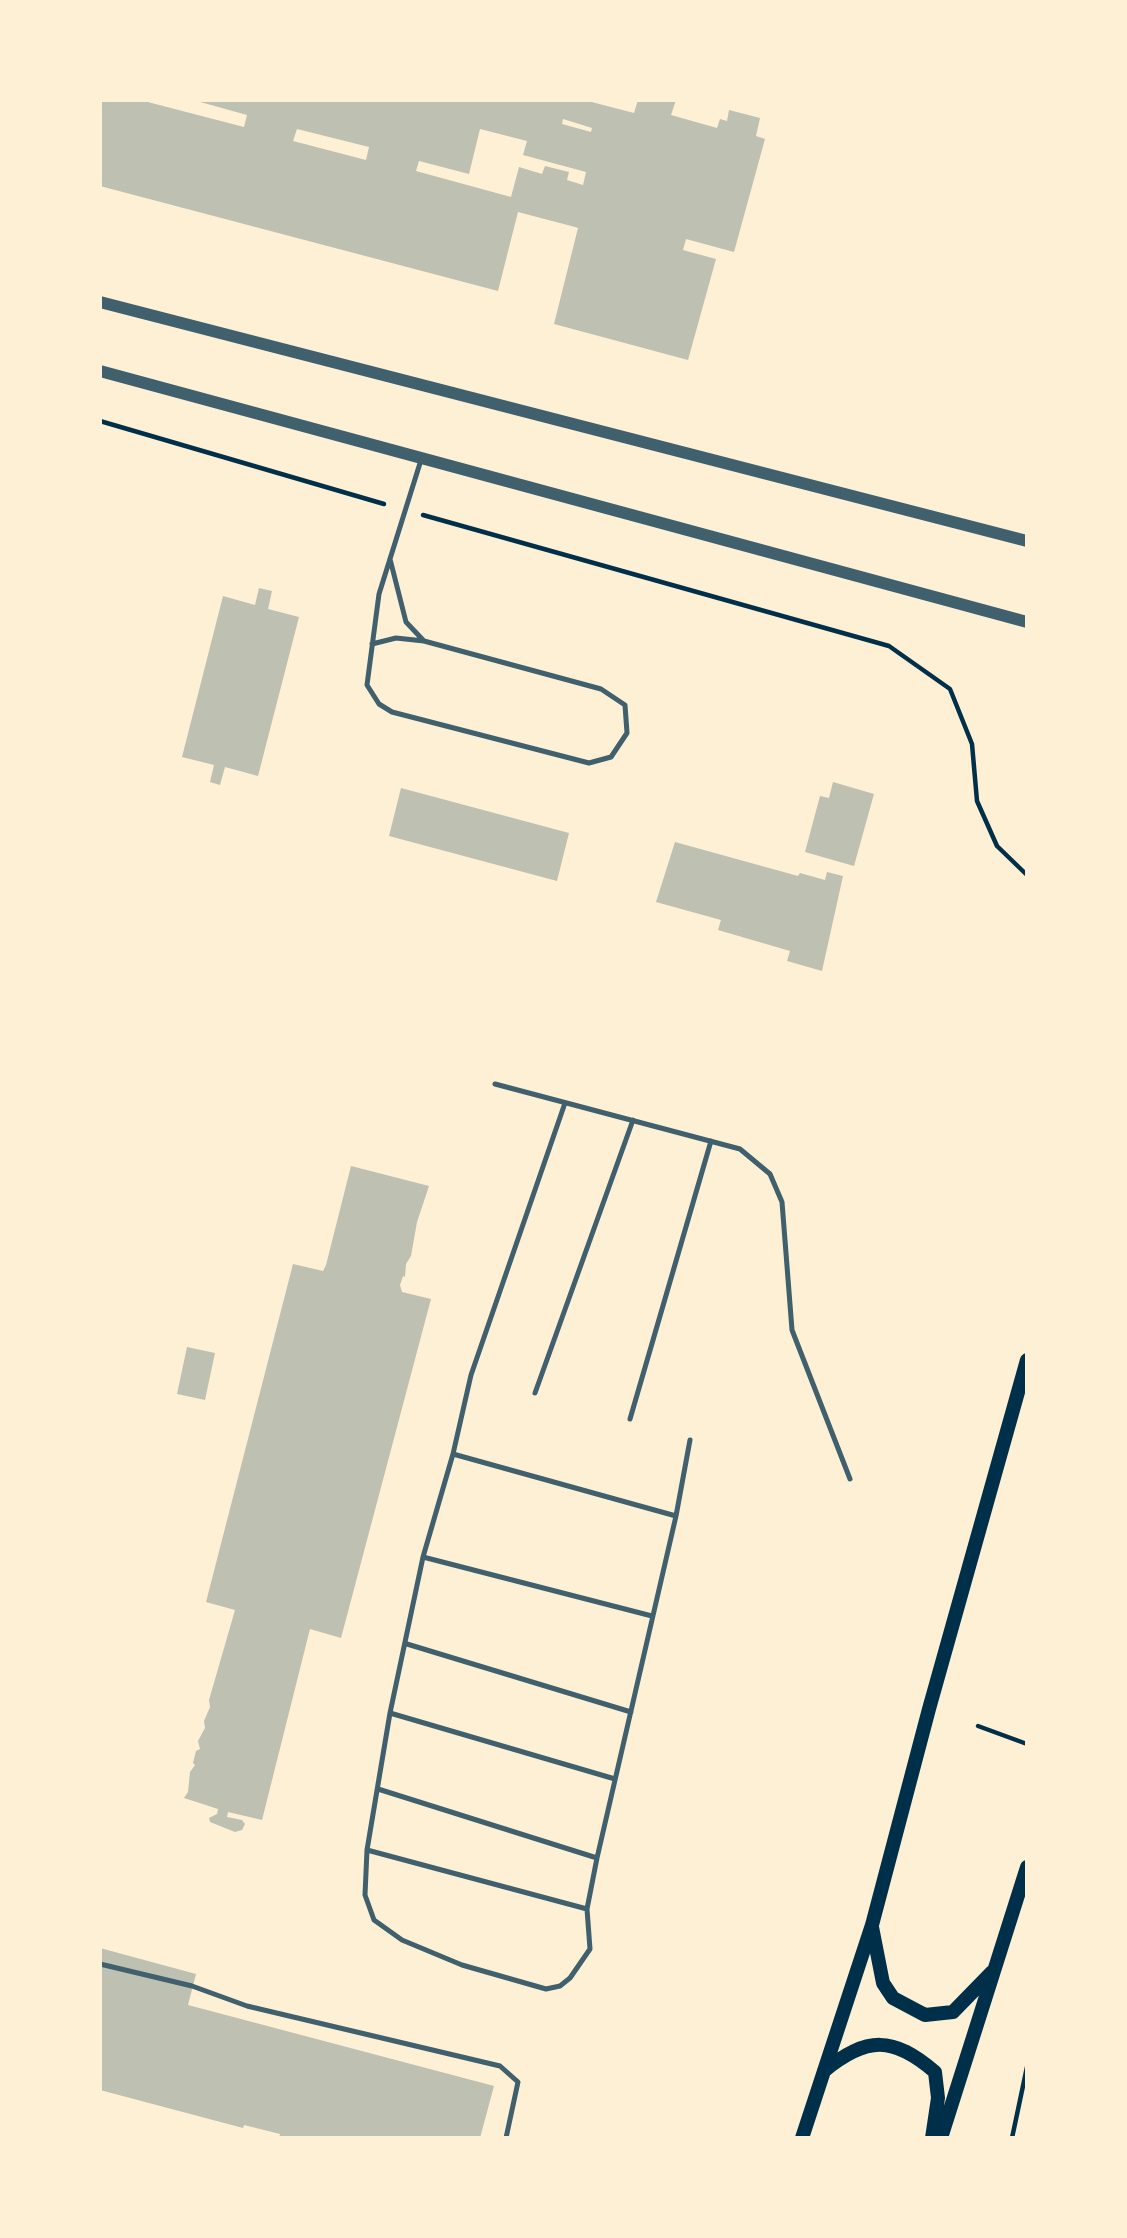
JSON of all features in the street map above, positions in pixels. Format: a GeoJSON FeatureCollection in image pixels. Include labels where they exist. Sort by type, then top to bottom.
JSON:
{"type":"FeatureCollection","features":[{"type":"Feature","properties":{"kind":"main road"},"geometry":{"type":"LineString","coordinates":[[802,2138],[872,1925],[929,1709],[1027,1360]]}},
{"type":"Feature","properties":{"kind":"main road"},"geometry":{"type":"LineString","coordinates":[[941,2138],[1027,1867]]}},
{"type":"Feature","properties":{"kind":"main road"},"geometry":{"type":"LineString","coordinates":[[872,1925],[883,1983],[893,1998],[925,2015],[953,2012],[996,1967]]}},
{"type":"Feature","properties":{"kind":"main road"},"geometry":{"type":"LineString","coordinates":[[823,2071],[845,2054],[873,2043],[898,2047],[920,2059],[935,2072],[939,2098],[932,2138]]}},
{"type":"Feature","properties":{"kind":"street"},"geometry":{"type":"LineString","coordinates":[[100,302],[1027,541]]}},
{"type":"Feature","properties":{"kind":"street"},"geometry":{"type":"LineString","coordinates":[[100,371],[1027,622]]}},
{"type":"Feature","properties":{"kind":"lane"},"geometry":{"type":"LineString","coordinates":[[372,644],[396,638],[424,641],[601,688],[625,705],[627,733],[611,757],[589,763],[392,712],[379,704],[367,685],[372,644],[379,594],[422,458]]}},
{"type":"Feature","properties":{"kind":"lane"},"geometry":{"type":"LineString","coordinates":[[390,558],[406,622],[424,641]]}},
{"type":"Feature","properties":{"kind":"lane"},"geometry":{"type":"LineString","coordinates":[[495,1084],[740,1149],[770,1174],[782,1202],[792,1330],[850,1479]]}},
{"type":"Feature","properties":{"kind":"lane"},"geometry":{"type":"LineString","coordinates":[[565,1103],[471,1375],[453,1454],[423,1557],[407,1644],[390,1713],[367,1850],[365,1895],[374,1920],[402,1940],[462,1965],[546,1989],[560,1986],[582,1966],[590,1950],[587,1909],[597,1858],[676,1516],[690,1440]]}},
{"type":"Feature","properties":{"kind":"lane"},"geometry":{"type":"LineString","coordinates":[[535,1393],[633,1120]]}},
{"type":"Feature","properties":{"kind":"lane"},"geometry":{"type":"LineString","coordinates":[[630,1419],[711,1141]]}},
{"type":"Feature","properties":{"kind":"lane"},"geometry":{"type":"LineString","coordinates":[[453,1454],[676,1516]]}},
{"type":"Feature","properties":{"kind":"lane"},"geometry":{"type":"LineString","coordinates":[[423,1557],[652,1616]]}},
{"type":"Feature","properties":{"kind":"lane"},"geometry":{"type":"LineString","coordinates":[[407,1644],[631,1712]]}},
{"type":"Feature","properties":{"kind":"lane"},"geometry":{"type":"LineString","coordinates":[[390,1713],[615,1779]]}},
{"type":"Feature","properties":{"kind":"lane"},"geometry":{"type":"LineString","coordinates":[[378,1789],[597,1858]]}},
{"type":"Feature","properties":{"kind":"lane"},"geometry":{"type":"LineString","coordinates":[[367,1850],[587,1909]]}},
{"type":"Feature","properties":{"kind":"lane"},"geometry":{"type":"LineString","coordinates":[[100,1964],[192,1986],[247,2006],[500,2066],[518,2082],[506,2138]]}},
{"type":"Feature","properties":{"kind":"path"},"geometry":{"type":"LineString","coordinates":[[100,421],[889,646],[950,690],[972,744],[977,801],[997,846],[1027,875]]}},
{"type":"Feature","properties":{"kind":"path"},"geometry":{"type":"LineString","coordinates":[[978,1726],[1027,1744]]}},
{"type":"Feature","properties":{"kind":"path"},"geometry":{"type":"LineString","coordinates":[[1012,2138],[1027,2067]]}},
{"type":"Feature","properties":{"kind":"building"},"geometry":{"type":"Polygon","coordinates":[[[100,100],[140,100],[244,127],[247,115],[193,100],[584,100],[634,113],[638,100],[676,100],[671,115],[717,128],[720,119],[727,121],[729,110],[760,118],[756,136],[765,139],[734,252],[686,239],[683,250],[716,259],[688,360],[554,324],[578,228],[575,227],[518,212],[498,291],[100,186],[100,100]],[[563,119],[562,124],[591,132],[592,128],[563,119]],[[297,129],[293,141],[366,160],[369,147],[297,129]],[[480,129],[469,174],[419,161],[416,171],[511,197],[519,167],[542,174],[545,166],[569,172],[567,180],[583,185],[586,172],[523,155],[527,141],[480,129]]]}},
{"type":"Feature","properties":{"kind":"building"},"geometry":{"type":"Polygon","coordinates":[[[259,588],[272,591],[268,609],[299,617],[258,776],[225,767],[220,785],[210,782],[214,765],[182,757],[223,596],[255,605],[259,588]]]}},
{"type":"Feature","properties":{"kind":"building"},"geometry":{"type":"Polygon","coordinates":[[[833,782],[874,794],[854,866],[805,852],[820,796],[829,798],[833,782]]]}},
{"type":"Feature","properties":{"kind":"building"},"geometry":{"type":"Polygon","coordinates":[[[401,788],[569,833],[557,881],[389,836],[401,788]]]}},
{"type":"Feature","properties":{"kind":"building"},"geometry":{"type":"Polygon","coordinates":[[[675,842],[798,876],[800,873],[825,880],[827,872],[843,876],[822,971],[787,961],[790,951],[718,930],[721,920],[656,902],[675,842]]]}},
{"type":"Feature","properties":{"kind":"building"},"geometry":{"type":"Polygon","coordinates":[[[351,1166],[429,1186],[417,1222],[405,1277],[403,1276],[400,1285],[402,1292],[431,1299],[341,1638],[310,1629],[262,1820],[228,1812],[227,1817],[242,1820],[245,1824],[242,1830],[235,1832],[210,1822],[209,1818],[217,1814],[218,1809],[184,1798],[188,1792],[190,1772],[195,1765],[193,1763],[196,1751],[200,1749],[198,1741],[205,1728],[209,1700],[235,1610],[206,1602],[293,1264],[323,1271],[351,1166]]]}},
{"type":"Feature","properties":{"kind":"building"},"geometry":{"type":"Polygon","coordinates":[[[187,1347],[215,1353],[205,1400],[177,1394],[187,1347]]]}},
{"type":"Feature","properties":{"kind":"building"},"geometry":{"type":"Polygon","coordinates":[[[100,1948],[196,1974],[188,2005],[494,2086],[480,2138],[279,2138],[280,2134],[244,2125],[243,2128],[100,2090],[100,1948]]]}}]}
